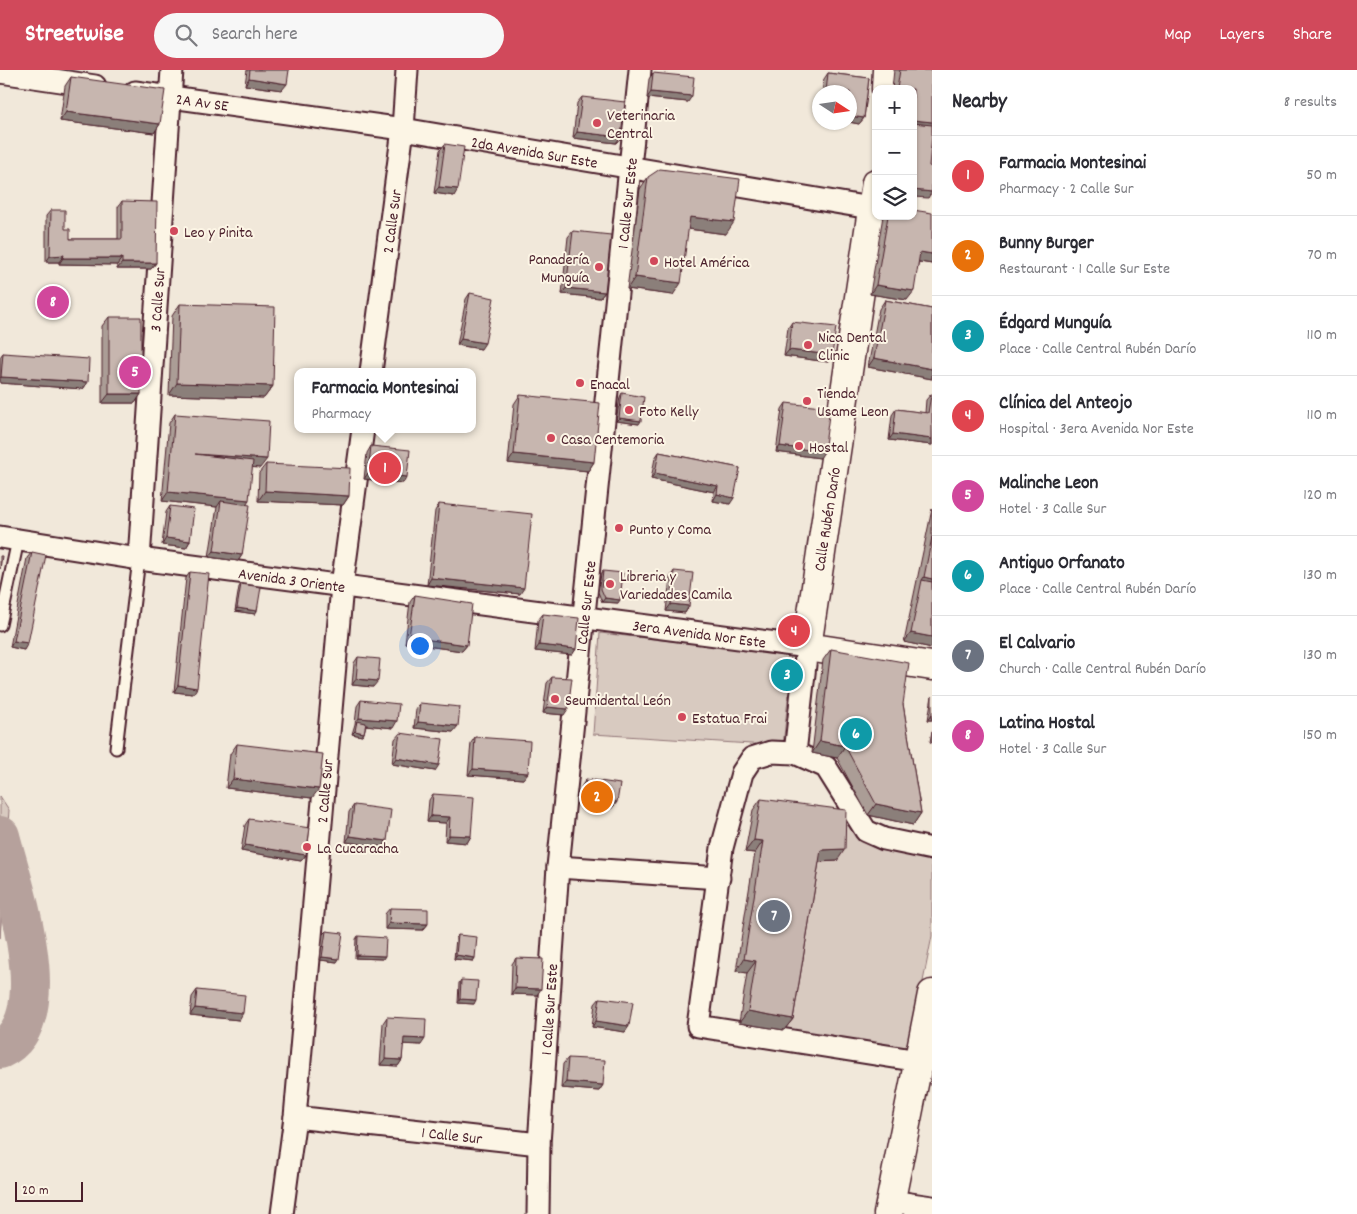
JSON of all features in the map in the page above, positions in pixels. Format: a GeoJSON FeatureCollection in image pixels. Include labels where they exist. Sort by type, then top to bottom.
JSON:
{"type":"FeatureCollection","features":[{"type":"Feature","properties":{"kind":"street","name":"3 Calle Sur"},"geometry":{"type":"LineString","coordinates":[[139,559],[172,70]]}},
{"type":"Feature","properties":{"kind":"street","name":"2 Calle Sur"},"geometry":{"type":"LineString","coordinates":[[371,368],[403,129],[408,70]]}},
{"type":"Feature","properties":{"kind":"street","name":"1 Calle Sur Este"},"geometry":{"type":"LineString","coordinates":[[539,1144],[558,866],[586,618],[640,70]]}},
{"type":"Feature","properties":{"kind":"street"},"geometry":{"type":"LineString","coordinates":[[886,85],[888,70]]}},
{"type":"Feature","properties":{"kind":"street","name":"2A Av SE"},"geometry":{"type":"LineString","coordinates":[[0,72],[403,129]]}},
{"type":"Feature","properties":{"kind":"street","name":"2da Avenida Sur Este"},"geometry":{"type":"LineString","coordinates":[[403,129],[630,168],[872,200]]}},
{"type":"Feature","properties":{"kind":"street","name":"Calle Rubén Darío"},"geometry":{"type":"LineString","coordinates":[[806,647],[872,219]]}},
{"type":"Feature","properties":{"kind":"street","name":"2 Calle Sur"},"geometry":{"type":"LineString","coordinates":[[282,1214],[295,1117],[342,586],[362,433]]}},
{"type":"Feature","properties":{"kind":"street","name":"Avenida 3 Oriente"},"geometry":{"type":"LineString","coordinates":[[9,539],[139,559],[586,618]]}},
{"type":"Feature","properties":{"kind":"street","name":"3era Avenida Nor Este"},"geometry":{"type":"LineString","coordinates":[[586,618],[806,647],[932,666]]}},
{"type":"Feature","properties":{"kind":"street"},"geometry":{"type":"LineString","coordinates":[[795,753],[806,647]]}},
{"type":"Feature","properties":{"kind":"street"},"geometry":{"type":"LineString","coordinates":[[919,1061],[698,1026],[722,848],[742,773],[752,758],[771,752],[795,753],[826,768],[866,831],[884,839],[932,849]]}},
{"type":"Feature","properties":{"kind":"street"},"geometry":{"type":"LineString","coordinates":[[558,866],[719,878]]}},
{"type":"Feature","properties":{"kind":"street"},"geometry":{"type":"LineString","coordinates":[[932,994],[889,1207],[932,1207]]}},
{"type":"Feature","properties":{"kind":"street","name":"1 Calle Sur"},"geometry":{"type":"LineString","coordinates":[[295,1117],[539,1144]]}},
{"type":"Feature","properties":{"kind":"street"},"geometry":{"type":"LineString","coordinates":[[538,1214],[539,1144]]}},
{"type":"Feature","properties":{"kind":"lane"},"geometry":{"type":"LineString","coordinates":[[0,625],[9,539]]}},
{"type":"Feature","properties":{"kind":"lane"},"geometry":{"type":"LineString","coordinates":[[116,748],[139,559]]}},
{"type":"Feature","properties":{"kind":"shaded area"},"geometry":{"type":"Polygon","coordinates":[[[600,633],[788,654],[792,661],[783,746],[593,734],[600,633]]]}},
{"type":"Feature","properties":{"kind":"shaded area"},"geometry":{"type":"Polygon","coordinates":[[[0,796],[9,810],[0,938],[0,796]]]}},
{"type":"Feature","properties":{"kind":"shaded area"},"geometry":{"type":"Polygon","coordinates":[[[838,822],[932,858],[932,936],[909,1052],[784,1030],[813,862],[838,822]]]}},
{"type":"Feature","properties":{"kind":"building"},"geometry":{"type":"Polygon","coordinates":[[[250,70],[289,70],[287,84],[249,78],[250,70]]]}},
{"type":"Feature","properties":{"kind":"building"},"geometry":{"type":"Polygon","coordinates":[[[900,70],[932,70],[932,122],[917,120],[917,85],[898,85],[900,70]]]}},
{"type":"Feature","properties":{"kind":"building"},"geometry":{"type":"Polygon","coordinates":[[[653,73],[694,77],[692,96],[651,92],[653,73]]]}},
{"type":"Feature","properties":{"kind":"building"},"geometry":{"type":"Polygon","coordinates":[[[828,73],[869,78],[864,118],[857,117],[857,85],[827,85],[828,73]]]}},
{"type":"Feature","properties":{"kind":"building"},"geometry":{"type":"Polygon","coordinates":[[[71,77],[165,90],[160,124],[66,112],[71,77]]]}},
{"type":"Feature","properties":{"kind":"building","name":"Veterinaria Central"},"geometry":{"type":"Polygon","coordinates":[[[582,97],[625,102],[621,137],[577,132],[582,97]]]}},
{"type":"Feature","properties":{"kind":"building"},"geometry":{"type":"Polygon","coordinates":[[[917,123],[932,125],[929,166],[932,167],[932,192],[917,190],[917,123]]]}},
{"type":"Feature","properties":{"kind":"building"},"geometry":{"type":"Polygon","coordinates":[[[445,144],[464,147],[458,189],[439,187],[445,144]]]}},
{"type":"Feature","properties":{"kind":"building","name":"Hotel América"},"geometry":{"type":"Polygon","coordinates":[[[660,169],[740,179],[734,222],[690,217],[681,283],[635,277],[648,177],[660,169]]]}},
{"type":"Feature","properties":{"kind":"building"},"geometry":{"type":"Polygon","coordinates":[[[122,201],[157,202],[156,263],[122,263],[122,258],[63,258],[64,255],[50,256],[51,210],[65,210],[65,229],[70,229],[70,239],[122,239],[122,201]]]}},
{"type":"Feature","properties":{"kind":"building"},"geometry":{"type":"Polygon","coordinates":[[[917,211],[932,213],[932,254],[920,252],[914,291],[876,285],[887,220],[917,220],[917,211]]]}},
{"type":"Feature","properties":{"kind":"building"},"geometry":{"type":"Polygon","coordinates":[[[573,231],[611,235],[605,292],[566,288],[573,231]]]}},
{"type":"Feature","properties":{"kind":"building"},"geometry":{"type":"Polygon","coordinates":[[[470,293],[494,298],[485,343],[461,339],[470,293]]]}},
{"type":"Feature","properties":{"kind":"building"},"geometry":{"type":"Polygon","coordinates":[[[885,300],[932,309],[932,369],[874,358],[885,300]]]}},
{"type":"Feature","properties":{"kind":"building"},"geometry":{"type":"Polygon","coordinates":[[[180,304],[275,307],[273,386],[177,383],[180,304]]]}},
{"type":"Feature","properties":{"kind":"building"},"geometry":{"type":"Polygon","coordinates":[[[109,317],[141,317],[141,394],[109,394],[109,317]]]}},
{"type":"Feature","properties":{"kind":"building","name":"Nica Dental Clinic"},"geometry":{"type":"Polygon","coordinates":[[[792,322],[836,327],[832,355],[789,350],[792,322]]]}},
{"type":"Feature","properties":{"kind":"building"},"geometry":{"type":"Polygon","coordinates":[[[3,353],[89,359],[88,382],[1,377],[3,353]]]}},
{"type":"Feature","properties":{"kind":"building","name":"Foto Kelly"},"geometry":{"type":"Polygon","coordinates":[[[622,393],[644,397],[641,421],[619,418],[622,393]]]}},
{"type":"Feature","properties":{"kind":"building"},"geometry":{"type":"Polygon","coordinates":[[[931,394],[932,439],[893,434],[896,409],[928,413],[931,394]]]}},
{"type":"Feature","properties":{"kind":"building","name":"Casa Centemoria"},"geometry":{"type":"Polygon","coordinates":[[[520,395],[600,403],[594,462],[514,454],[520,395]]]}},
{"type":"Feature","properties":{"kind":"building"},"geometry":{"type":"Polygon","coordinates":[[[786,403],[830,408],[824,452],[780,446],[786,403]]]}},
{"type":"Feature","properties":{"kind":"building"},"geometry":{"type":"Polygon","coordinates":[[[175,414],[269,421],[267,459],[195,454],[253,461],[249,500],[168,492],[175,414]]]}},
{"type":"Feature","properties":{"kind":"building"},"geometry":{"type":"Polygon","coordinates":[[[371,446],[410,450],[407,477],[368,473],[371,446]]]}},
{"type":"Feature","properties":{"kind":"building"},"geometry":{"type":"Polygon","coordinates":[[[659,452],[740,468],[734,498],[717,494],[718,486],[655,473],[659,452]]]}},
{"type":"Feature","properties":{"kind":"building"},"geometry":{"type":"Polygon","coordinates":[[[266,464],[350,468],[349,496],[265,491],[266,464]]]}},
{"type":"Feature","properties":{"kind":"building"},"geometry":{"type":"Polygon","coordinates":[[[221,501],[250,505],[242,555],[214,551],[221,501]]]}},
{"type":"Feature","properties":{"kind":"building"},"geometry":{"type":"Polygon","coordinates":[[[439,504],[532,514],[524,588],[431,578],[439,504]]]}},
{"type":"Feature","properties":{"kind":"building"},"geometry":{"type":"Polygon","coordinates":[[[170,506],[194,509],[190,541],[166,538],[170,506]]]}},
{"type":"Feature","properties":{"kind":"building"},"geometry":{"type":"Polygon","coordinates":[[[932,537],[932,579],[924,577],[932,537]]]}},
{"type":"Feature","properties":{"kind":"building"},"geometry":{"type":"Polygon","coordinates":[[[32,552],[46,555],[28,643],[14,641],[32,552]]]}},
{"type":"Feature","properties":{"kind":"building","name":"Libreria y Variedades Camila"},"geometry":{"type":"Polygon","coordinates":[[[603,571],[623,573],[620,600],[605,598],[601,589],[603,571]]]}},
{"type":"Feature","properties":{"kind":"building"},"geometry":{"type":"Polygon","coordinates":[[[674,571],[693,573],[689,606],[671,604],[674,571]]]}},
{"type":"Feature","properties":{"kind":"building"},"geometry":{"type":"Polygon","coordinates":[[[190,572],[209,574],[197,688],[178,685],[190,572]]]}},
{"type":"Feature","properties":{"kind":"building"},"geometry":{"type":"Polygon","coordinates":[[[922,580],[932,582],[932,637],[911,633],[922,580]]]}},
{"type":"Feature","properties":{"kind":"building"},"geometry":{"type":"Polygon","coordinates":[[[241,584],[261,587],[257,611],[237,608],[241,584]]]}},
{"type":"Feature","properties":{"kind":"building"},"geometry":{"type":"Polygon","coordinates":[[[415,595],[472,604],[467,645],[409,637],[415,595]]]}},
{"type":"Feature","properties":{"kind":"building"},"geometry":{"type":"Polygon","coordinates":[[[543,614],[579,618],[576,649],[539,645],[543,614]]]}},
{"type":"Feature","properties":{"kind":"building"},"geometry":{"type":"Polygon","coordinates":[[[831,649],[909,663],[903,704],[921,813],[876,804],[845,746],[820,741],[831,649]]]}},
{"type":"Feature","properties":{"kind":"building"},"geometry":{"type":"Polygon","coordinates":[[[358,657],[380,659],[378,681],[356,679],[358,657]]]}},
{"type":"Feature","properties":{"kind":"building","name":"Seumidental León"},"geometry":{"type":"Polygon","coordinates":[[[552,677],[572,678],[568,709],[547,707],[552,677]]]}},
{"type":"Feature","properties":{"kind":"building"},"geometry":{"type":"Polygon","coordinates":[[[361,700],[399,704],[397,721],[359,718],[361,700]]]}},
{"type":"Feature","properties":{"kind":"building"},"geometry":{"type":"Polygon","coordinates":[[[420,703],[460,707],[458,726],[418,722],[420,703]]]}},
{"type":"Feature","properties":{"kind":"building"},"geometry":{"type":"Polygon","coordinates":[[[357,721],[366,723],[364,733],[355,731],[357,721]]]}},
{"type":"Feature","properties":{"kind":"building"},"geometry":{"type":"Polygon","coordinates":[[[400,733],[443,739],[439,765],[396,758],[400,733]]]}},
{"type":"Feature","properties":{"kind":"building"},"geometry":{"type":"Polygon","coordinates":[[[475,737],[530,741],[528,773],[473,769],[475,737]]]}},
{"type":"Feature","properties":{"kind":"building"},"geometry":{"type":"Polygon","coordinates":[[[237,744],[323,754],[319,789],[233,779],[237,744]]]}},
{"type":"Feature","properties":{"kind":"building"},"geometry":{"type":"Polygon","coordinates":[[[586,779],[620,784],[617,802],[584,798],[586,779]]]}},
{"type":"Feature","properties":{"kind":"building"},"geometry":{"type":"Polygon","coordinates":[[[433,794],[474,797],[471,836],[449,835],[450,817],[431,816],[433,794]]]}},
{"type":"Feature","properties":{"kind":"building"},"geometry":{"type":"Polygon","coordinates":[[[761,799],[846,810],[845,849],[821,850],[793,1019],[748,1011],[756,961],[744,959],[763,841],[754,840],[761,799]]]}},
{"type":"Feature","properties":{"kind":"building"},"geometry":{"type":"Polygon","coordinates":[[[354,805],[391,810],[387,841],[350,836],[354,805]]]}},
{"type":"Feature","properties":{"kind":"building"},"geometry":{"type":"Polygon","coordinates":[[[249,819],[310,828],[306,855],[245,845],[249,819]]]}},
{"type":"Feature","properties":{"kind":"building"},"geometry":{"type":"Polygon","coordinates":[[[390,908],[428,909],[428,924],[389,923],[390,908]]]}},
{"type":"Feature","properties":{"kind":"building"},"geometry":{"type":"Polygon","coordinates":[[[326,931],[343,933],[339,959],[322,957],[326,931]]]}},
{"type":"Feature","properties":{"kind":"building"},"geometry":{"type":"Polygon","coordinates":[[[458,935],[477,937],[475,958],[456,955],[458,935]]]}},
{"type":"Feature","properties":{"kind":"building"},"geometry":{"type":"Polygon","coordinates":[[[358,936],[386,938],[385,956],[357,955],[358,936]]]}},
{"type":"Feature","properties":{"kind":"building"},"geometry":{"type":"Polygon","coordinates":[[[516,958],[543,959],[541,989],[515,988],[516,958]]]}},
{"type":"Feature","properties":{"kind":"building"},"geometry":{"type":"Polygon","coordinates":[[[461,980],[478,981],[476,1000],[460,999],[461,980]]]}},
{"type":"Feature","properties":{"kind":"building"},"geometry":{"type":"Polygon","coordinates":[[[197,990],[245,995],[243,1013],[195,1008],[197,990]]]}},
{"type":"Feature","properties":{"kind":"building"},"geometry":{"type":"Polygon","coordinates":[[[600,998],[633,1002],[629,1026],[596,1021],[600,998]]]}},
{"type":"Feature","properties":{"kind":"building"},"geometry":{"type":"Polygon","coordinates":[[[387,1017],[426,1019],[425,1039],[404,1038],[402,1060],[385,1059],[387,1017]]]}},
{"type":"Feature","properties":{"kind":"building"},"geometry":{"type":"Polygon","coordinates":[[[568,1058],[605,1060],[603,1085],[566,1082],[568,1058]]]}},
{"type":"Feature","properties":{"kind":"waterway"},"geometry":{"type":"LineString","coordinates":[[0,836],[21,917],[30,982],[27,1010],[18,1033],[0,1049]]}},
{"type":"Feature","properties":{"kind":"place","name":"Veterinaria Central"},"geometry":{"type":"Point","coordinates":[597,123]}},
{"type":"Feature","properties":{"kind":"place","name":"Leo y Pinita"},"geometry":{"type":"Point","coordinates":[174,231]}},
{"type":"Feature","properties":{"kind":"place","name":"Hotel América"},"geometry":{"type":"Point","coordinates":[654,261]}},
{"type":"Feature","properties":{"kind":"place","name":"Panadería Munguía"},"geometry":{"type":"Point","coordinates":[599,267]}},
{"type":"Feature","properties":{"kind":"place","name":"Latina Hostal"},"geometry":{"type":"Point","coordinates":[53,302]}},
{"type":"Feature","properties":{"kind":"place","name":"Nica Dental Clinic"},"geometry":{"type":"Point","coordinates":[808,345]}},
{"type":"Feature","properties":{"kind":"place","name":"Malinche Leon"},"geometry":{"type":"Point","coordinates":[135,372]}},
{"type":"Feature","properties":{"kind":"place","name":"Enacal"},"geometry":{"type":"Point","coordinates":[580,383]}},
{"type":"Feature","properties":{"kind":"place","name":"Tienda Usame Leon"},"geometry":{"type":"Point","coordinates":[807,401]}},
{"type":"Feature","properties":{"kind":"place","name":"Foto Kelly"},"geometry":{"type":"Point","coordinates":[629,410]}},
{"type":"Feature","properties":{"kind":"place","name":"Casa Centemoria"},"geometry":{"type":"Point","coordinates":[551,438]}},
{"type":"Feature","properties":{"kind":"place","name":"Hostal"},"geometry":{"type":"Point","coordinates":[799,446]}},
{"type":"Feature","properties":{"kind":"place","name":"Farmacia Montesinai"},"geometry":{"type":"Point","coordinates":[385,468]}},
{"type":"Feature","properties":{"kind":"place","name":"Punto y Coma"},"geometry":{"type":"Point","coordinates":[619,528]}},
{"type":"Feature","properties":{"kind":"place","name":"Libreria y Variedades Camila"},"geometry":{"type":"Point","coordinates":[610,584]}},
{"type":"Feature","properties":{"kind":"place","name":"Clínica del Anteojo"},"geometry":{"type":"Point","coordinates":[794,631]}},
{"type":"Feature","properties":{"kind":"place","name":"Édgard Munguía"},"geometry":{"type":"Point","coordinates":[787,675]}},
{"type":"Feature","properties":{"kind":"place","name":"Seumidental León"},"geometry":{"type":"Point","coordinates":[555,699]}},
{"type":"Feature","properties":{"kind":"place","name":"Estatua Frai"},"geometry":{"type":"Point","coordinates":[682,717]}},
{"type":"Feature","properties":{"kind":"place","name":"Antiguo Orfanato"},"geometry":{"type":"Point","coordinates":[856,734]}},
{"type":"Feature","properties":{"kind":"place","name":"Bunny Burger"},"geometry":{"type":"Point","coordinates":[597,797]}},
{"type":"Feature","properties":{"kind":"place","name":"La Cucaracha"},"geometry":{"type":"Point","coordinates":[307,847]}},
{"type":"Feature","properties":{"kind":"place","name":"El Calvario"},"geometry":{"type":"Point","coordinates":[774,916]}}]}
